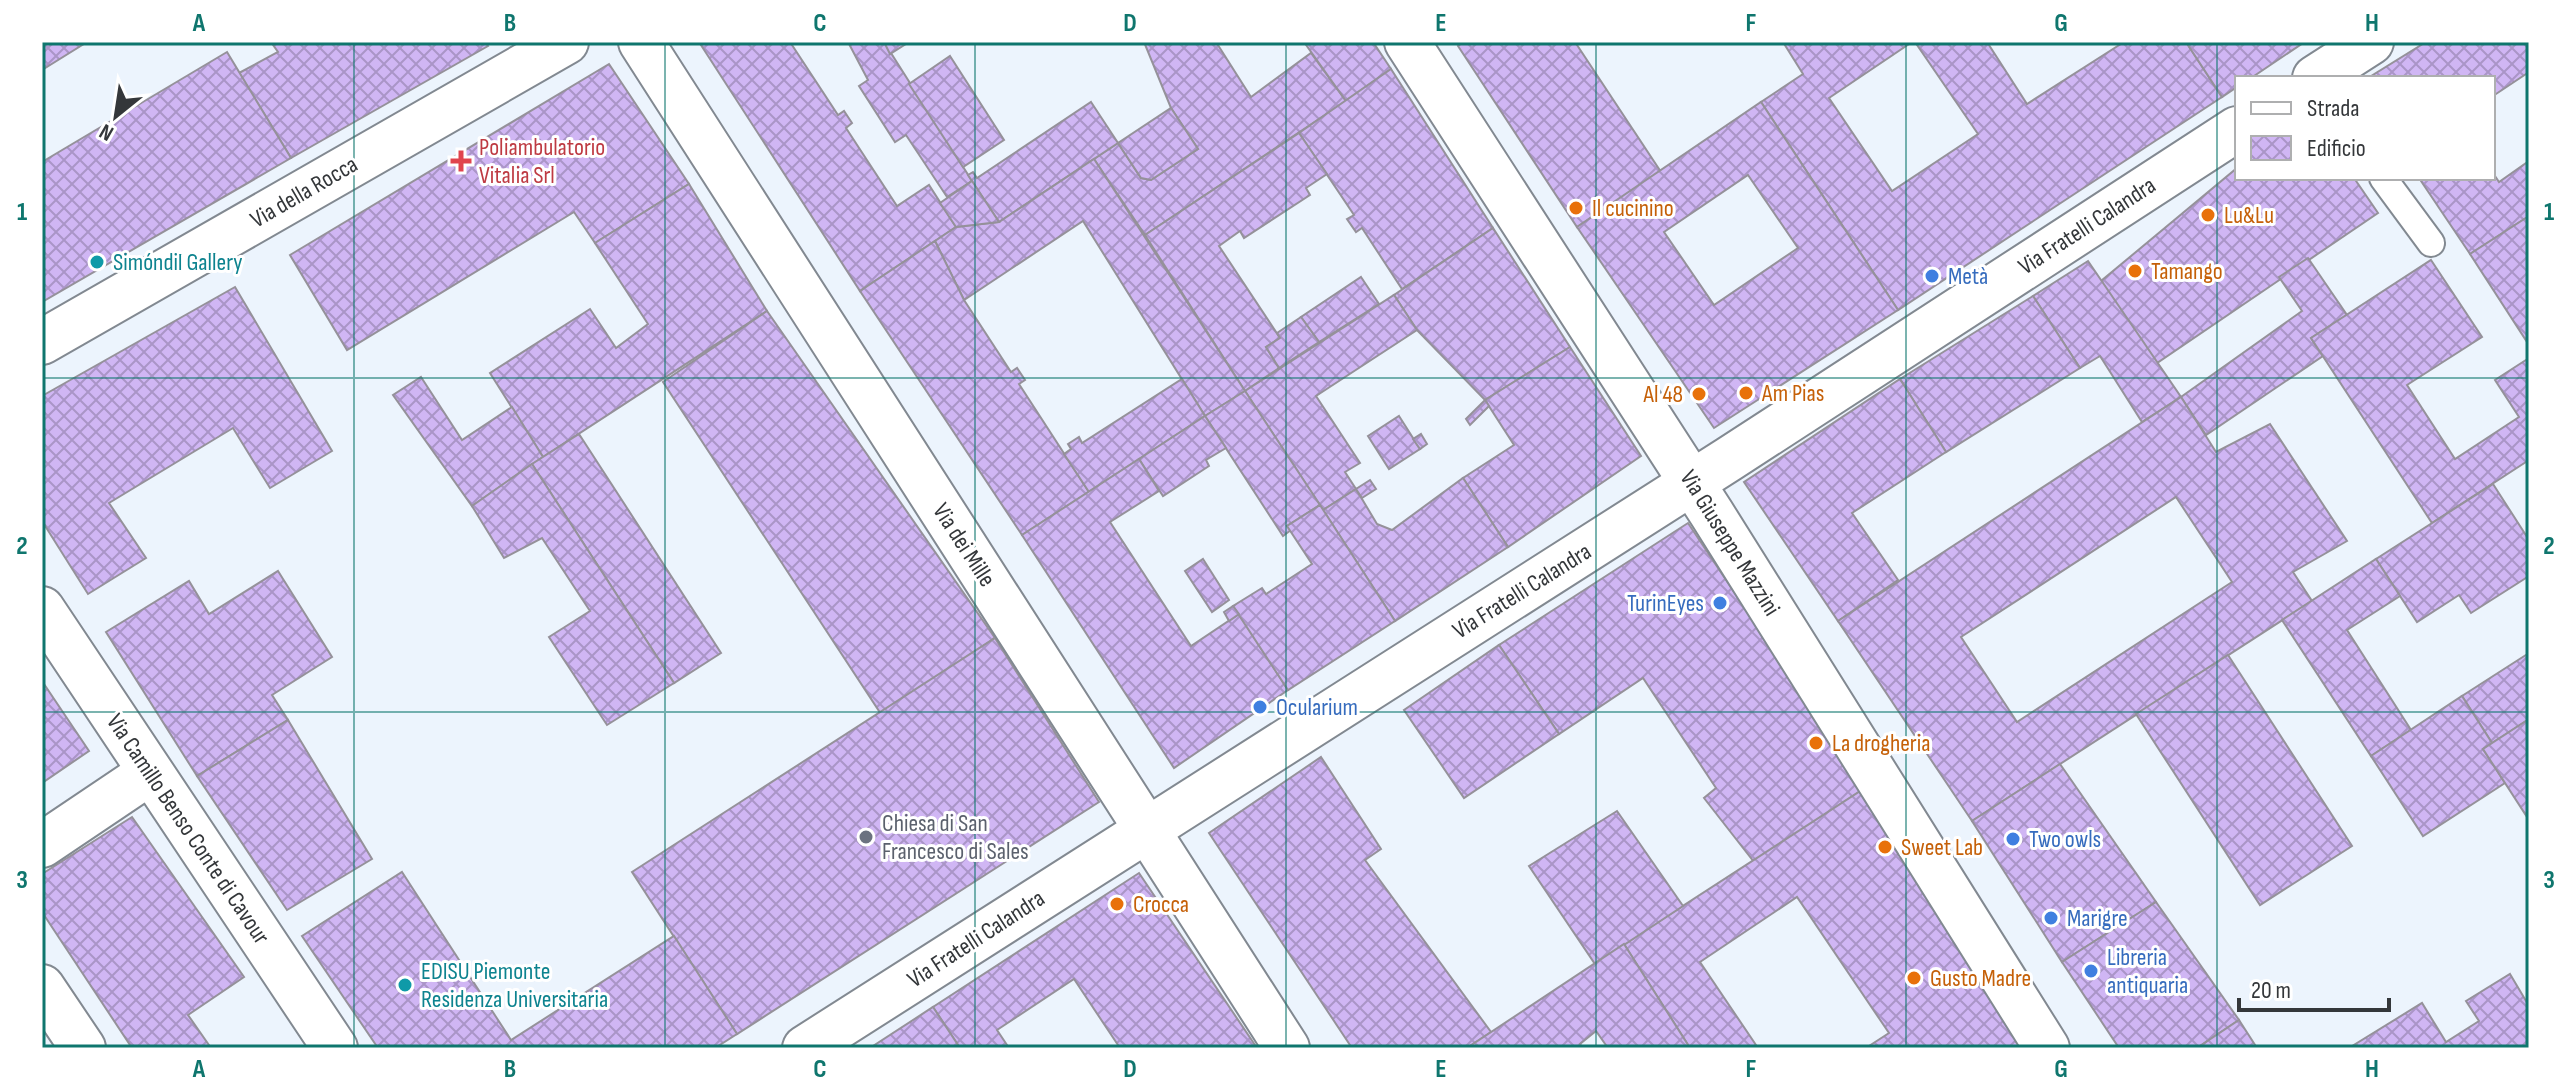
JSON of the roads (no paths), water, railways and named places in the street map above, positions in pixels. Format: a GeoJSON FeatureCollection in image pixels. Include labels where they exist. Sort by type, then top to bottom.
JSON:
{"type":"FeatureCollection","features":[{"type":"Feature","properties":{"kind":"street","name":"Via della Rocca"},"geometry":{"type":"LineString","coordinates":[[42,342],[566,42]]}},
{"type":"Feature","properties":{"kind":"street","name":"Via dei Mille"},"geometry":{"type":"LineString","coordinates":[[641,42],[1287,1048]]}},
{"type":"Feature","properties":{"kind":"street","name":"Via Giuseppe Mazzini"},"geometry":{"type":"LineString","coordinates":[[1407,42],[1692,482],[2047,1048]]}},
{"type":"Feature","properties":{"kind":"street"},"geometry":{"type":"LineString","coordinates":[[2318,76],[2371,42]]}},
{"type":"Feature","properties":{"kind":"street","name":"Via Fratelli Calandra"},"geometry":{"type":"LineString","coordinates":[[805,1048],[1692,482],[2235,130]]}},
{"type":"Feature","properties":{"kind":"street","name":"Via Camillo Benso Conte di Cavour"},"geometry":{"type":"LineString","coordinates":[[42,609],[335,1048]]}},
{"type":"Feature","properties":{"kind":"street"},"geometry":{"type":"LineString","coordinates":[[42,845],[149,773]]}},
{"type":"Feature","properties":{"kind":"street"},"geometry":{"type":"LineString","coordinates":[[42,987],[83,1048]]}},
{"type":"Feature","properties":{"kind":"lane"},"geometry":{"type":"LineString","coordinates":[[2384,180],[2431,243]]}},
{"type":"Feature","properties":{"kind":"place","name":"Poliambulatorio Vitalia Srl"},"geometry":{"type":"Point","coordinates":[461,161]}},
{"type":"Feature","properties":{"kind":"place","name":"Il cucinino"},"geometry":{"type":"Point","coordinates":[1576,208]}},
{"type":"Feature","properties":{"kind":"place","name":"Lu&Lu"},"geometry":{"type":"Point","coordinates":[2208,215]}},
{"type":"Feature","properties":{"kind":"place","name":"SimóndiI Gallery"},"geometry":{"type":"Point","coordinates":[97,262]}},
{"type":"Feature","properties":{"kind":"place","name":"Tamango"},"geometry":{"type":"Point","coordinates":[2135,271]}},
{"type":"Feature","properties":{"kind":"place","name":"Metà"},"geometry":{"type":"Point","coordinates":[1932,276]}},
{"type":"Feature","properties":{"kind":"place","name":"Am Pias"},"geometry":{"type":"Point","coordinates":[1746,393]}},
{"type":"Feature","properties":{"kind":"place","name":"Al 48"},"geometry":{"type":"Point","coordinates":[1699,394]}},
{"type":"Feature","properties":{"kind":"place","name":"TurinEyes"},"geometry":{"type":"Point","coordinates":[1720,603]}},
{"type":"Feature","properties":{"kind":"place","name":"Ocularium"},"geometry":{"type":"Point","coordinates":[1260,707]}},
{"type":"Feature","properties":{"kind":"place","name":"La drogheria"},"geometry":{"type":"Point","coordinates":[1816,743]}},
{"type":"Feature","properties":{"kind":"place","name":"Chiesa di San Francesco di Sales"},"geometry":{"type":"Point","coordinates":[866,837]}},
{"type":"Feature","properties":{"kind":"place","name":"Two owls"},"geometry":{"type":"Point","coordinates":[2013,839]}},
{"type":"Feature","properties":{"kind":"place","name":"Sweet Lab"},"geometry":{"type":"Point","coordinates":[1885,847]}},
{"type":"Feature","properties":{"kind":"place","name":"Crocca"},"geometry":{"type":"Point","coordinates":[1117,904]}},
{"type":"Feature","properties":{"kind":"place","name":"Marigre"},"geometry":{"type":"Point","coordinates":[2051,918]}},
{"type":"Feature","properties":{"kind":"place","name":"Libreria antiquaria"},"geometry":{"type":"Point","coordinates":[2091,971]}},
{"type":"Feature","properties":{"kind":"place","name":"Gusto Madre"},"geometry":{"type":"Point","coordinates":[1914,978]}},
{"type":"Feature","properties":{"kind":"place","name":"EDISU Piemonte Residenza Universitaria"},"geometry":{"type":"Point","coordinates":[405,985]}}]}
